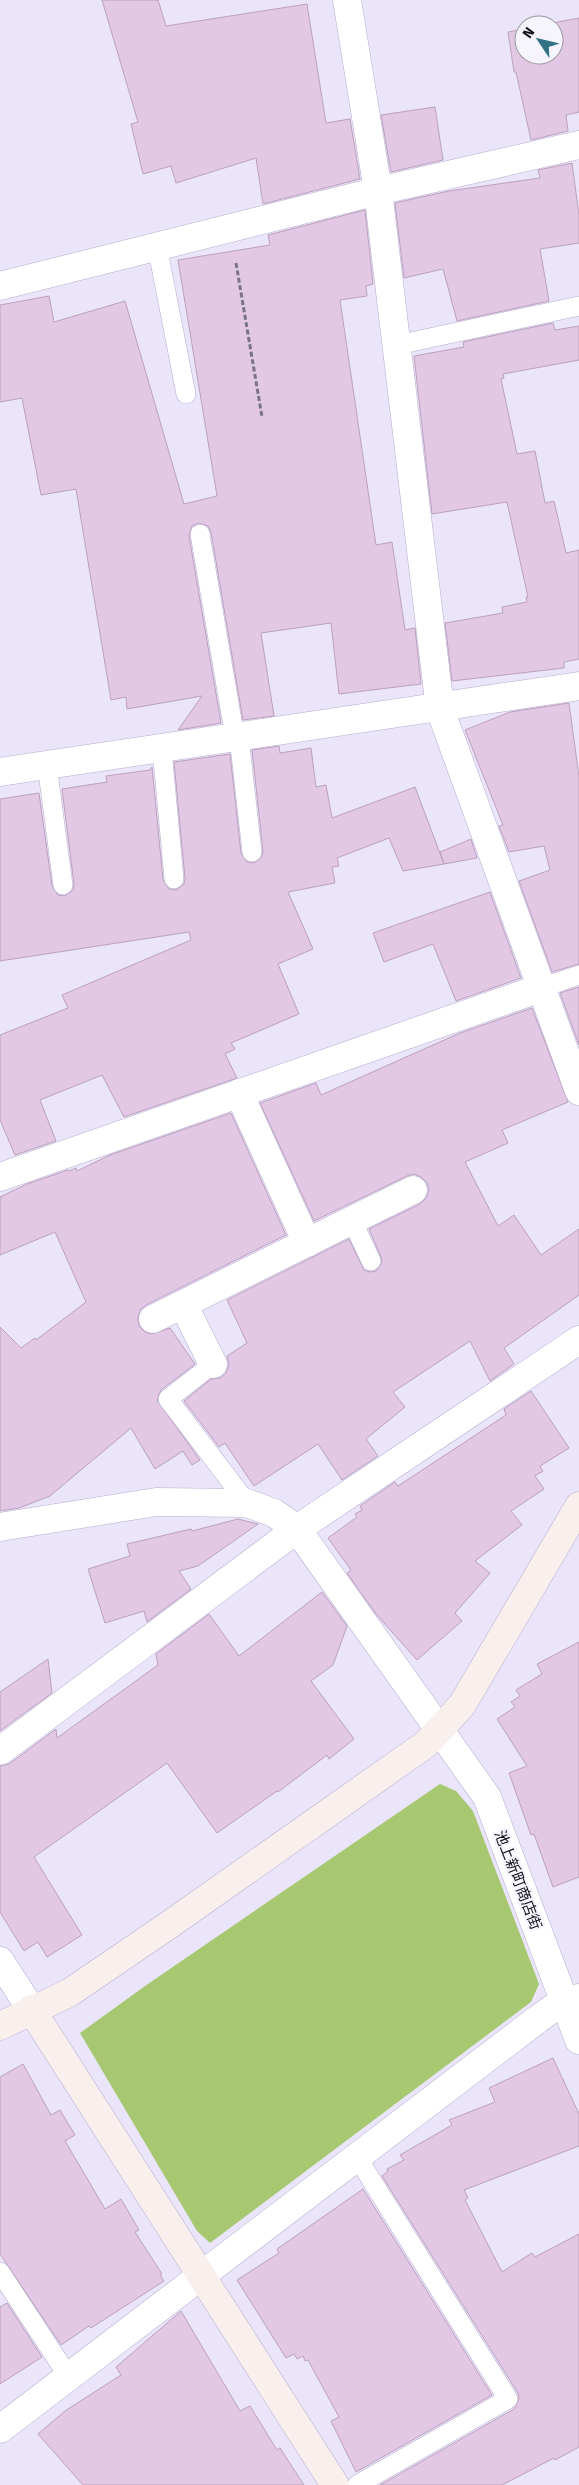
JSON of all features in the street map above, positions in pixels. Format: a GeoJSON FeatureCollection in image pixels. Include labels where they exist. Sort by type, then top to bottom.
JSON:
{"type":"FeatureCollection","features":[{"type":"Feature","properties":{"kind":"street"},"geometry":{"type":"LineString","coordinates":[[347,0],[378,191],[440,708],[579,1091]]}},
{"type":"Feature","properties":{"kind":"street"},"geometry":{"type":"LineString","coordinates":[[0,286],[378,191],[579,145]]}},
{"type":"Feature","properties":{"kind":"street"},"geometry":{"type":"LineString","coordinates":[[0,772],[579,686]]}},
{"type":"Feature","properties":{"kind":"street"},"geometry":{"type":"LineString","coordinates":[[0,1177],[541,988]]}},
{"type":"Feature","properties":{"kind":"street"},"geometry":{"type":"LineString","coordinates":[[239,1093],[307,1243]]}},
{"type":"Feature","properties":{"kind":"street"},"geometry":{"type":"LineString","coordinates":[[153,1319],[413,1190]]}},
{"type":"Feature","properties":{"kind":"street"},"geometry":{"type":"LineString","coordinates":[[183,1304],[213,1364]]}},
{"type":"Feature","properties":{"kind":"street"},"geometry":{"type":"LineString","coordinates":[[0,1751],[297,1529],[579,1340]]}},
{"type":"Feature","properties":{"kind":"street"},"geometry":{"type":"LineString","coordinates":[[0,1527],[156,1502],[247,1503],[274,1513],[297,1529]]}},
{"type":"Feature","properties":{"kind":"street"},"geometry":{"type":"LineString","coordinates":[[0,2026],[31,2009],[69,1992],[166,1928],[426,1744],[462,1705],[578,1511]]}},
{"type":"Feature","properties":{"kind":"street","name":"池上新町商店街"},"geometry":{"type":"LineString","coordinates":[[297,1529],[438,1731],[487,1797],[571,1999],[579,2040]]}},
{"type":"Feature","properties":{"kind":"street"},"geometry":{"type":"LineString","coordinates":[[0,1960],[335,2485]]}},
{"type":"Feature","properties":{"kind":"street"},"geometry":{"type":"LineString","coordinates":[[0,2429],[357,2157],[571,1999]]}},
{"type":"Feature","properties":{"kind":"lane"},"geometry":{"type":"LineString","coordinates":[[157,246],[186,394]]}},
{"type":"Feature","properties":{"kind":"lane"},"geometry":{"type":"LineString","coordinates":[[397,346],[579,306]]}},
{"type":"Feature","properties":{"kind":"lane"},"geometry":{"type":"LineString","coordinates":[[200,534],[237,738],[252,852]]}},
{"type":"Feature","properties":{"kind":"lane"},"geometry":{"type":"LineString","coordinates":[[162,748],[174,878]]}},
{"type":"Feature","properties":{"kind":"lane"},"geometry":{"type":"LineString","coordinates":[[47,765],[63,885]]}},
{"type":"Feature","properties":{"kind":"lane"},"geometry":{"type":"LineString","coordinates":[[541,988],[579,975]]}},
{"type":"Feature","properties":{"kind":"lane"},"geometry":{"type":"LineString","coordinates":[[352,1220],[371,1261]]}},
{"type":"Feature","properties":{"kind":"lane"},"geometry":{"type":"LineString","coordinates":[[213,1364],[168,1399],[247,1503]]}},
{"type":"Feature","properties":{"kind":"lane"},"geometry":{"type":"LineString","coordinates":[[357,2157],[508,2399],[357,2485]]}},
{"type":"Feature","properties":{"kind":"lane"},"geometry":{"type":"LineString","coordinates":[[0,2272],[68,2376]]}},
{"type":"Feature","properties":{"kind":"path"},"geometry":{"type":"LineString","coordinates":[[230,228],[262,418]]}},
{"type":"Feature","properties":{"kind":"green space"},"geometry":{"type":"Polygon","coordinates":[[[440,1784],[456,1791],[473,1811],[539,1984],[531,2002],[210,2243],[197,2231],[80,2033],[145,1986],[440,1784]]]}},
{"type":"Feature","properties":{"kind":"building"},"geometry":{"type":"Polygon","coordinates":[[[102,0],[158,0],[166,26],[307,4],[326,123],[350,119],[360,179],[263,204],[256,158],[176,183],[171,166],[143,174],[131,124],[138,122],[102,0]]]}},
{"type":"Feature","properties":{"kind":"building"},"geometry":{"type":"Polygon","coordinates":[[[579,18],[579,112],[566,115],[568,131],[531,140],[516,72],[514,72],[508,32],[514,31],[514,65],[564,65],[564,21],[579,18]]]}},
{"type":"Feature","properties":{"kind":"building"},"geometry":{"type":"Polygon","coordinates":[[[435,107],[443,160],[391,172],[381,115],[435,107]]]}},
{"type":"Feature","properties":{"kind":"building"},"geometry":{"type":"Polygon","coordinates":[[[572,163],[579,215],[579,243],[540,249],[549,301],[457,321],[443,269],[404,278],[395,203],[449,191],[540,178],[538,170],[572,163]]]}},
{"type":"Feature","properties":{"kind":"building"},"geometry":{"type":"Polygon","coordinates":[[[365,210],[373,284],[366,286],[367,296],[340,300],[376,545],[392,542],[405,630],[415,628],[421,684],[339,694],[331,623],[261,633],[274,716],[243,720],[211,532],[208,526],[199,523],[192,526],[189,536],[221,723],[178,730],[202,696],[127,709],[126,697],[111,700],[76,489],[41,495],[22,398],[0,402],[0,305],[49,296],[54,322],[125,301],[184,504],[217,496],[178,260],[270,245],[268,235],[365,210]]]}},
{"type":"Feature","properties":{"kind":"building"},"geometry":{"type":"Polygon","coordinates":[[[553,323],[555,330],[579,326],[579,360],[503,374],[504,378],[501,379],[517,454],[535,451],[545,503],[554,501],[566,553],[579,550],[579,659],[564,662],[564,668],[452,681],[445,623],[503,613],[502,607],[527,602],[526,597],[528,597],[507,502],[432,514],[414,356],[464,347],[463,342],[553,323]]]}},
{"type":"Feature","properties":{"kind":"building"},"geometry":{"type":"Polygon","coordinates":[[[569,703],[579,777],[579,964],[552,972],[519,881],[550,870],[544,846],[509,852],[499,826],[503,825],[465,730],[510,712],[569,703]]]}},
{"type":"Feature","properties":{"kind":"building"},"geometry":{"type":"Polygon","coordinates":[[[279,746],[280,753],[311,748],[316,787],[326,785],[332,818],[415,787],[444,864],[403,871],[389,838],[337,858],[339,866],[332,867],[335,883],[288,892],[313,949],[278,964],[299,1014],[231,1043],[235,1049],[225,1054],[237,1078],[124,1117],[102,1075],[40,1100],[56,1141],[15,1155],[0,1120],[0,1035],[68,1008],[62,995],[191,940],[189,932],[0,961],[0,799],[39,793],[52,886],[58,895],[65,896],[73,890],[74,884],[62,789],[107,782],[106,776],[150,770],[152,767],[163,880],[169,889],[176,890],[184,884],[185,878],[174,762],[230,754],[241,853],[247,862],[254,863],[262,857],[263,851],[252,750],[279,746]]]}},
{"type":"Feature","properties":{"kind":"building"},"geometry":{"type":"Polygon","coordinates":[[[471,839],[477,858],[444,864],[440,852],[471,839]]]}},
{"type":"Feature","properties":{"kind":"building"},"geometry":{"type":"Polygon","coordinates":[[[490,892],[521,978],[456,1001],[433,944],[384,962],[373,933],[490,892]]]}},
{"type":"Feature","properties":{"kind":"building"},"geometry":{"type":"Polygon","coordinates":[[[579,987],[579,1045],[560,993],[579,987]]]}},
{"type":"Feature","properties":{"kind":"building"},"geometry":{"type":"Polygon","coordinates":[[[532,1008],[568,1102],[502,1130],[508,1143],[465,1162],[498,1226],[514,1215],[541,1255],[579,1229],[579,1295],[504,1348],[514,1364],[490,1381],[470,1341],[393,1392],[405,1407],[366,1439],[378,1456],[342,1480],[318,1444],[254,1486],[225,1443],[219,1447],[184,1401],[211,1379],[220,1378],[226,1373],[229,1364],[227,1356],[247,1343],[227,1300],[349,1239],[364,1270],[376,1271],[382,1262],[369,1229],[420,1204],[426,1198],[429,1190],[427,1183],[421,1177],[414,1174],[314,1221],[260,1103],[316,1083],[321,1095],[460,1033],[532,1008]]]}},
{"type":"Feature","properties":{"kind":"building"},"geometry":{"type":"Polygon","coordinates":[[[231,1113],[286,1235],[146,1305],[140,1310],[138,1318],[139,1326],[145,1332],[152,1334],[170,1328],[195,1364],[161,1390],[157,1400],[200,1460],[192,1465],[183,1451],[155,1469],[131,1428],[50,1496],[19,1508],[0,1511],[0,1327],[21,1348],[35,1338],[36,1340],[86,1302],[55,1232],[0,1255],[0,1197],[27,1184],[68,1170],[76,1168],[77,1171],[110,1155],[231,1113]]]}},
{"type":"Feature","properties":{"kind":"building"},"geometry":{"type":"Polygon","coordinates":[[[531,1391],[569,1448],[540,1466],[543,1471],[535,1476],[544,1489],[511,1511],[522,1525],[475,1561],[490,1573],[455,1613],[462,1621],[417,1660],[376,1614],[347,1573],[351,1570],[328,1538],[357,1517],[355,1514],[362,1510],[360,1506],[395,1482],[398,1486],[506,1415],[504,1409],[531,1391]]]}},
{"type":"Feature","properties":{"kind":"building"},"geometry":{"type":"Polygon","coordinates":[[[238,1519],[258,1524],[198,1566],[179,1571],[191,1589],[147,1622],[144,1611],[105,1623],[88,1569],[130,1556],[127,1544],[191,1529],[192,1531],[238,1519]]]}},
{"type":"Feature","properties":{"kind":"building"},"geometry":{"type":"Polygon","coordinates":[[[322,1592],[347,1626],[333,1665],[311,1681],[354,1739],[329,1759],[327,1755],[278,1792],[217,1833],[167,1763],[34,1857],[82,1935],[47,1957],[38,1942],[24,1951],[0,1912],[0,1766],[9,1764],[56,1729],[57,1738],[158,1665],[156,1654],[209,1614],[239,1656],[322,1592]]]}},
{"type":"Feature","properties":{"kind":"building"},"geometry":{"type":"Polygon","coordinates":[[[579,1642],[579,1877],[553,1887],[534,1834],[531,1835],[509,1773],[527,1766],[497,1719],[515,1707],[511,1702],[520,1696],[516,1690],[542,1674],[537,1664],[579,1642]]]}},
{"type":"Feature","properties":{"kind":"building"},"geometry":{"type":"Polygon","coordinates":[[[48,1659],[52,1693],[0,1731],[0,1692],[48,1659]]]}},
{"type":"Feature","properties":{"kind":"building"},"geometry":{"type":"Polygon","coordinates":[[[553,2058],[579,2114],[579,2146],[464,2190],[468,2198],[465,2200],[502,2272],[532,2253],[535,2257],[579,2234],[579,2447],[502,2485],[380,2485],[514,2409],[519,2399],[518,2393],[382,2176],[388,2171],[387,2169],[404,2160],[400,2155],[452,2125],[449,2120],[495,2102],[489,2088],[553,2058]]]}},
{"type":"Feature","properties":{"kind":"building"},"geometry":{"type":"Polygon","coordinates":[[[23,2064],[51,2115],[60,2110],[75,2135],[65,2141],[105,2209],[121,2199],[139,2230],[135,2232],[162,2274],[160,2275],[164,2281],[61,2345],[0,2254],[0,2077],[23,2064]]]}},
{"type":"Feature","properties":{"kind":"building"},"geometry":{"type":"Polygon","coordinates":[[[363,2189],[492,2395],[356,2472],[331,2421],[339,2417],[308,2360],[305,2361],[303,2356],[297,2359],[294,2354],[286,2358],[237,2280],[279,2253],[277,2249],[363,2189]]]}},
{"type":"Feature","properties":{"kind":"building"},"geometry":{"type":"Polygon","coordinates":[[[7,2303],[42,2357],[0,2384],[0,2307],[7,2303]]]}},
{"type":"Feature","properties":{"kind":"building"},"geometry":{"type":"Polygon","coordinates":[[[181,2311],[240,2411],[250,2406],[277,2450],[280,2448],[304,2485],[83,2485],[38,2434],[65,2411],[121,2375],[116,2367],[181,2311]]]}}]}
